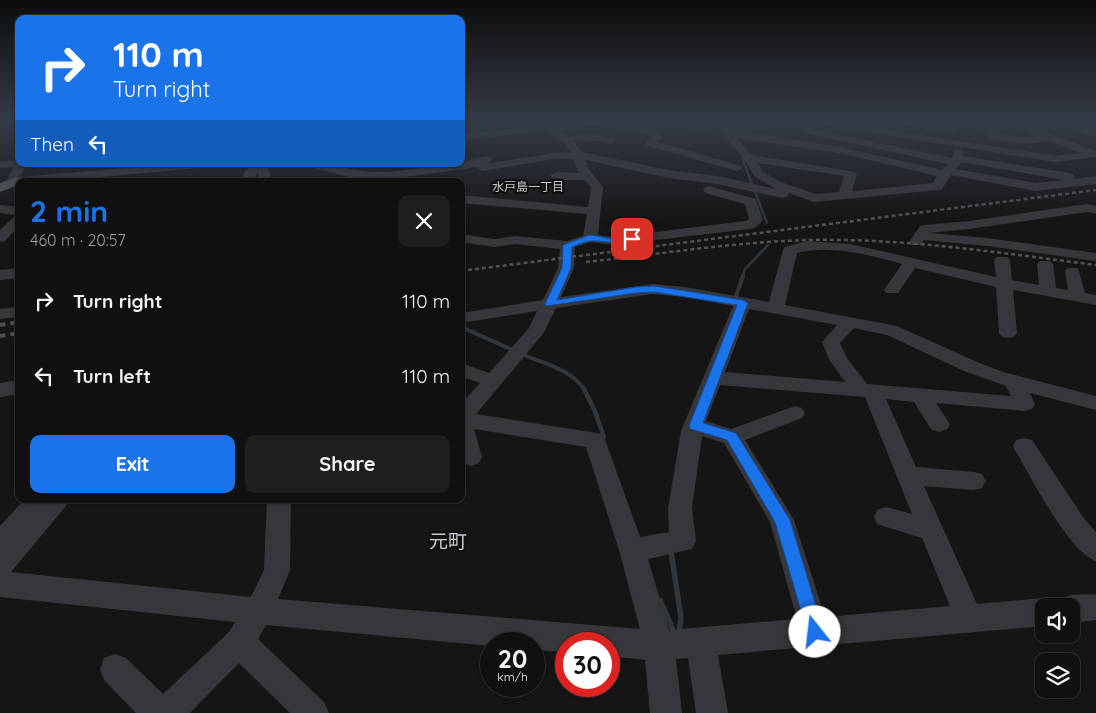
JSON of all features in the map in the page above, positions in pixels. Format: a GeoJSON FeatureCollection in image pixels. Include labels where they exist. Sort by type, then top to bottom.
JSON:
{"type":"FeatureCollection","features":[{"type":"Feature","properties":{"kind":"main road"},"geometry":{"type":"LineString","coordinates":[[0,182],[15,181]]}},
{"type":"Feature","properties":{"kind":"main road"},"geometry":{"type":"LineString","coordinates":[[0,188],[15,181]]}},
{"type":"Feature","properties":{"kind":"street"},"geometry":{"type":"LineString","coordinates":[[683,153],[736,168]]}},
{"type":"Feature","properties":{"kind":"street"},"geometry":{"type":"LineString","coordinates":[[744,153],[758,174],[777,185],[814,198]]}},
{"type":"Feature","properties":{"kind":"street"},"geometry":{"type":"LineString","coordinates":[[794,166],[801,153]]}},
{"type":"Feature","properties":{"kind":"street"},"geometry":{"type":"LineString","coordinates":[[861,153],[952,166]]}},
{"type":"Feature","properties":{"kind":"street"},"geometry":{"type":"LineString","coordinates":[[900,153],[1036,187],[1092,180]]}},
{"type":"Feature","properties":{"kind":"street"},"geometry":{"type":"LineString","coordinates":[[465,166],[578,155],[669,174],[717,180],[814,198],[938,186],[940,179],[952,166],[957,153]]}},
{"type":"Feature","properties":{"kind":"street"},"geometry":{"type":"LineString","coordinates":[[1015,153],[1055,160],[1095,154]]}},
{"type":"Feature","properties":{"kind":"street"},"geometry":{"type":"LineString","coordinates":[[480,165],[512,155]]}},
{"type":"Feature","properties":{"kind":"street"},"geometry":{"type":"LineString","coordinates":[[578,155],[582,169],[597,187],[590,238]]}},
{"type":"Feature","properties":{"kind":"street"},"geometry":{"type":"LineString","coordinates":[[748,158],[851,174],[844,196]]}},
{"type":"Feature","properties":{"kind":"street"},"geometry":{"type":"LineString","coordinates":[[0,165],[15,164]]}},
{"type":"Feature","properties":{"kind":"street"},"geometry":{"type":"LineString","coordinates":[[480,165],[490,180]]}},
{"type":"Feature","properties":{"kind":"street"},"geometry":{"type":"LineString","coordinates":[[15,180],[18,167]]}},
{"type":"Feature","properties":{"kind":"street"},"geometry":{"type":"LineString","coordinates":[[27,178],[57,167]]}},
{"type":"Feature","properties":{"kind":"street"},"geometry":{"type":"LineString","coordinates":[[46,178],[154,167]]}},
{"type":"Feature","properties":{"kind":"street"},"geometry":{"type":"LineString","coordinates":[[166,178],[173,167]]}},
{"type":"Feature","properties":{"kind":"street"},"geometry":{"type":"LineString","coordinates":[[319,167],[358,175],[387,168],[426,167]]}},
{"type":"Feature","properties":{"kind":"street"},"geometry":{"type":"LineString","coordinates":[[325,178],[332,171]]}},
{"type":"Feature","properties":{"kind":"street"},"geometry":{"type":"LineString","coordinates":[[465,239],[494,243],[515,240],[568,245],[590,238],[614,241],[750,225],[762,211],[751,202],[682,183],[669,174]]}},
{"type":"Feature","properties":{"kind":"street"},"geometry":{"type":"LineString","coordinates":[[556,176],[588,177]]}},
{"type":"Feature","properties":{"kind":"street"},"geometry":{"type":"LineString","coordinates":[[465,199],[593,211]]}},
{"type":"Feature","properties":{"kind":"street"},"geometry":{"type":"LineString","coordinates":[[0,208],[15,210]]}},
{"type":"Feature","properties":{"kind":"street"},"geometry":{"type":"LineString","coordinates":[[892,290],[916,241],[925,229],[969,225],[1087,208],[1093,211],[1096,226]]}},
{"type":"Feature","properties":{"kind":"street"},"geometry":{"type":"LineString","coordinates":[[0,238],[15,222]]}},
{"type":"Feature","properties":{"kind":"street"},"geometry":{"type":"LineString","coordinates":[[0,242],[15,240]]}},
{"type":"Feature","properties":{"kind":"street"},"geometry":{"type":"LineString","coordinates":[[916,241],[987,242],[1096,257]]}},
{"type":"Feature","properties":{"kind":"street"},"geometry":{"type":"LineString","coordinates":[[465,413],[537,330],[566,268],[568,245]]}},
{"type":"Feature","properties":{"kind":"street"},"geometry":{"type":"LineString","coordinates":[[776,308],[790,250],[821,246],[854,248],[906,262],[1086,298]]}},
{"type":"Feature","properties":{"kind":"street"},"geometry":{"type":"LineString","coordinates":[[1002,260],[1008,333]]}},
{"type":"Feature","properties":{"kind":"street"},"geometry":{"type":"LineString","coordinates":[[1045,264],[1048,291]]}},
{"type":"Feature","properties":{"kind":"street"},"geometry":{"type":"LineString","coordinates":[[1073,271],[1086,298],[1096,313]]}},
{"type":"Feature","properties":{"kind":"street"},"geometry":{"type":"LineString","coordinates":[[0,275],[15,273]]}},
{"type":"Feature","properties":{"kind":"street"},"geometry":{"type":"LineString","coordinates":[[465,317],[636,290],[654,289],[776,308],[891,330],[914,338],[980,371],[1014,382],[1096,403]]}},
{"type":"Feature","properties":{"kind":"street"},"geometry":{"type":"LineString","coordinates":[[632,550],[683,541],[680,508],[692,431],[696,426],[714,378],[737,302]]}},
{"type":"Feature","properties":{"kind":"street"},"geometry":{"type":"LineString","coordinates":[[0,314],[15,312]]}},
{"type":"Feature","properties":{"kind":"street"},"geometry":{"type":"LineString","coordinates":[[849,323],[831,342],[838,359],[867,392],[908,475],[969,619]]}},
{"type":"Feature","properties":{"kind":"street"},"geometry":{"type":"LineString","coordinates":[[465,371],[492,381]]}},
{"type":"Feature","properties":{"kind":"street"},"geometry":{"type":"LineString","coordinates":[[714,378],[1025,404],[1014,382]]}},
{"type":"Feature","properties":{"kind":"street"},"geometry":{"type":"LineString","coordinates":[[0,390],[15,388]]}},
{"type":"Feature","properties":{"kind":"street"},"geometry":{"type":"LineString","coordinates":[[922,396],[939,424]]}},
{"type":"Feature","properties":{"kind":"street"},"geometry":{"type":"LineString","coordinates":[[696,426],[732,436],[795,412]]}},
{"type":"Feature","properties":{"kind":"street"},"geometry":{"type":"LineString","coordinates":[[465,418],[595,440],[662,646],[666,713]]}},
{"type":"Feature","properties":{"kind":"street"},"geometry":{"type":"LineString","coordinates":[[465,430],[471,457]]}},
{"type":"Feature","properties":{"kind":"street"},"geometry":{"type":"LineString","coordinates":[[732,436],[782,520],[815,632]]}},
{"type":"Feature","properties":{"kind":"street"},"geometry":{"type":"LineString","coordinates":[[1024,446],[1074,524],[1096,550]]}},
{"type":"Feature","properties":{"kind":"street"},"geometry":{"type":"LineString","coordinates":[[908,475],[974,481]]}},
{"type":"Feature","properties":{"kind":"street"},"geometry":{"type":"LineString","coordinates":[[0,524],[19,503]]}},
{"type":"Feature","properties":{"kind":"street"},"geometry":{"type":"LineString","coordinates":[[0,544],[36,503]]}},
{"type":"Feature","properties":{"kind":"street"},"geometry":{"type":"LineString","coordinates":[[0,566],[54,503]]}},
{"type":"Feature","properties":{"kind":"street"},"geometry":{"type":"LineString","coordinates":[[167,713],[239,642],[259,611],[277,570],[279,503]]}},
{"type":"Feature","properties":{"kind":"street"},"geometry":{"type":"LineString","coordinates":[[886,517],[931,530]]}},
{"type":"Feature","properties":{"kind":"street"},"geometry":{"type":"LineString","coordinates":[[0,584],[259,611],[662,646],[1035,613]]}},
{"type":"Feature","properties":{"kind":"street"},"geometry":{"type":"LineString","coordinates":[[1080,608],[1096,607]]}},
{"type":"Feature","properties":{"kind":"street"},"geometry":{"type":"LineString","coordinates":[[239,642],[313,713]]}},
{"type":"Feature","properties":{"kind":"street"},"geometry":{"type":"LineString","coordinates":[[699,643],[712,713]]}},
{"type":"Feature","properties":{"kind":"street"},"geometry":{"type":"LineString","coordinates":[[115,669],[158,713]]}},
{"type":"Feature","properties":{"kind":"waterway"},"geometry":{"type":"LineString","coordinates":[[742,158],[767,223]]}},
{"type":"Feature","properties":{"kind":"waterway"},"geometry":{"type":"LineString","coordinates":[[742,278],[745,269],[768,245]]}},
{"type":"Feature","properties":{"kind":"waterway"},"geometry":{"type":"LineString","coordinates":[[735,299],[743,276]]}},
{"type":"Feature","properties":{"kind":"waterway"},"geometry":{"type":"LineString","coordinates":[[465,329],[515,351]]}},
{"type":"Feature","properties":{"kind":"waterway"},"geometry":{"type":"LineString","coordinates":[[521,354],[564,372],[585,390]]}},
{"type":"Feature","properties":{"kind":"waterway"},"geometry":{"type":"LineString","coordinates":[[584,389],[594,409],[604,437]]}},
{"type":"Feature","properties":{"kind":"waterway"},"geometry":{"type":"LineString","coordinates":[[671,551],[681,618],[679,634]]}},
{"type":"Feature","properties":{"kind":"waterway"},"geometry":{"type":"LineString","coordinates":[[660,600],[674,632]]}},
{"type":"Feature","properties":{"kind":"railway"},"geometry":{"type":"LineString","coordinates":[[465,270],[1096,190]]}},
{"type":"Feature","properties":{"kind":"railway"},"geometry":{"type":"LineString","coordinates":[[586,262],[753,243],[845,240],[953,247],[1096,265]]}},
{"type":"Feature","properties":{"kind":"railway"},"geometry":{"type":"LineString","coordinates":[[0,325],[15,323]]}},
{"type":"Feature","properties":{"kind":"railway"},"geometry":{"type":"LineString","coordinates":[[0,336],[15,334]]}},
{"type":"Feature","properties":{"kind":"district","name":"水戸島一丁目"},"geometry":{"type":"Point","coordinates":[528,186]}},
{"type":"Feature","properties":{"kind":"district","name":"元町"},"geometry":{"type":"Point","coordinates":[448,541]}},
{"type":"Feature","properties":{"kind":"route"},"geometry":{"type":"LineString","coordinates":[[632,239],[614,241],[590,238],[568,245],[566,268],[550,304],[636,290],[654,289],[685,292],[743,303],[696,426],[732,436],[782,520],[815,632]]}}]}
